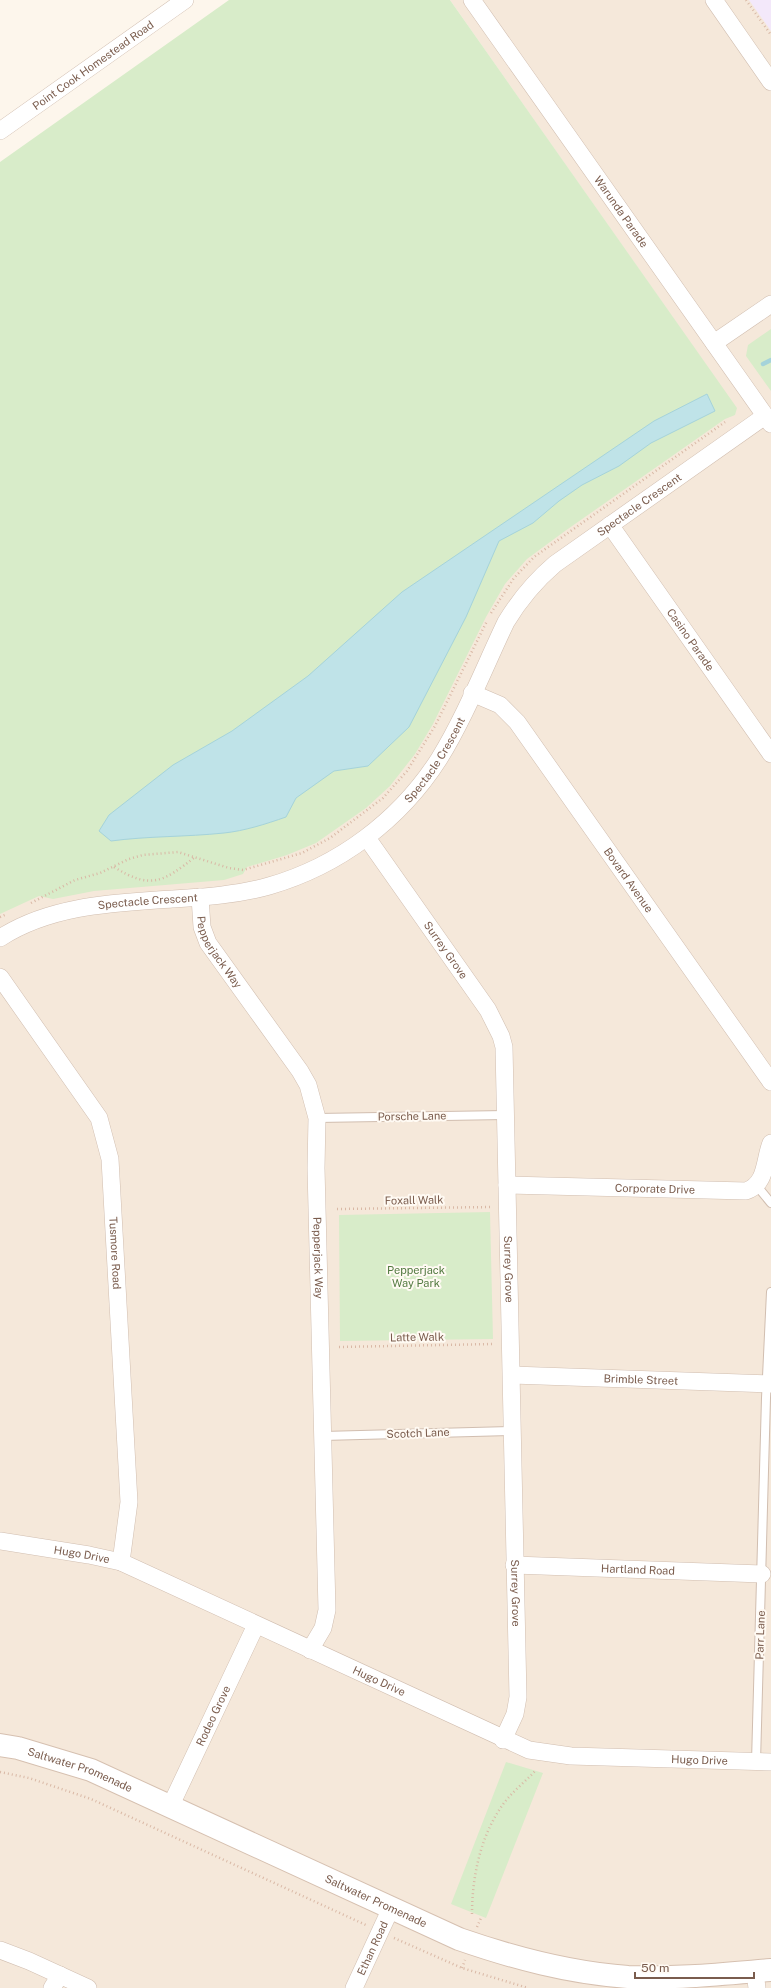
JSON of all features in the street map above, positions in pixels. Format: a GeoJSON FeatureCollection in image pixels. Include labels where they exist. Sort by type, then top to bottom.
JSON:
{"type":"FeatureCollection","features":[{"type":"Feature","properties":{"kind":"street","name":"Point Cook Homestead Road"},"geometry":{"type":"LineString","coordinates":[[0,131],[185,0]]}},
{"type":"Feature","properties":{"kind":"street","name":"Warunda Parade"},"geometry":{"type":"LineString","coordinates":[[472,0],[768,420]]}},
{"type":"Feature","properties":{"kind":"street"},"geometry":{"type":"LineString","coordinates":[[714,0],[771,82]]}},
{"type":"Feature","properties":{"kind":"street"},"geometry":{"type":"LineString","coordinates":[[714,343],[771,304]]}},
{"type":"Feature","properties":{"kind":"street","name":"Spectacle Crescent"},"geometry":{"type":"LineString","coordinates":[[0,938],[33,922],[72,909],[248,891],[280,882],[333,860],[367,838],[405,803],[430,773],[450,739],[506,622],[525,593],[555,564],[610,525],[768,420]]}},
{"type":"Feature","properties":{"kind":"street","name":"Casino Parade"},"geometry":{"type":"LineString","coordinates":[[610,525],[771,754]]}},
{"type":"Feature","properties":{"kind":"street","name":"Bovard Avenue"},"geometry":{"type":"LineString","coordinates":[[472,693],[500,705],[517,722],[771,1082]]}},
{"type":"Feature","properties":{"kind":"street","name":"Surrey Grove"},"geometry":{"type":"LineString","coordinates":[[367,838],[488,1010],[501,1036],[504,1052],[518,1697],[515,1714],[503,1740]]}},
{"type":"Feature","properties":{"kind":"street","name":"Pepperjack Way"},"geometry":{"type":"LineString","coordinates":[[200,897],[202,927],[208,942],[300,1071],[313,1098],[317,1118],[316,1168],[327,1610],[323,1628],[310,1650]]}},
{"type":"Feature","properties":{"kind":"street","name":"Tusmore Road"},"geometry":{"type":"LineString","coordinates":[[0,976],[99,1118],[110,1159],[129,1502],[122,1562]]}},
{"type":"Feature","properties":{"kind":"street"},"geometry":{"type":"LineString","coordinates":[[756,1186],[762,1178],[771,1143]]}},
{"type":"Feature","properties":{"kind":"street","name":"Corporate Drive"},"geometry":{"type":"LineString","coordinates":[[507,1185],[733,1192],[746,1191],[756,1186]]}},
{"type":"Feature","properties":{"kind":"street","name":"Brimble Street"},"geometry":{"type":"LineString","coordinates":[[512,1375],[769,1384]]}},
{"type":"Feature","properties":{"kind":"street","name":"Hugo Drive"},"geometry":{"type":"LineString","coordinates":[[0,1541],[89,1555],[122,1562],[503,1740],[529,1750],[552,1755],[763,1762]]}},
{"type":"Feature","properties":{"kind":"street","name":"Hartland Road"},"geometry":{"type":"LineString","coordinates":[[514,1565],[762,1574]]}},
{"type":"Feature","properties":{"kind":"street","name":"Rodeo Grove"},"geometry":{"type":"LineString","coordinates":[[170,1807],[256,1625]]}},
{"type":"Feature","properties":{"kind":"street","name":"Saltwater Promenade"},"geometry":{"type":"LineString","coordinates":[[0,1745],[18,1748],[91,1770],[459,1940],[494,1952],[542,1965],[627,1977],[761,1977]]}},
{"type":"Feature","properties":{"kind":"street","name":"Ethan Road"},"geometry":{"type":"LineString","coordinates":[[354,1988],[391,1908]]}},
{"type":"Feature","properties":{"kind":"street"},"geometry":{"type":"LineString","coordinates":[[0,1950],[56,1981],[88,1988]]}},
{"type":"Feature","properties":{"kind":"lane","name":"Porsche Lane"},"geometry":{"type":"LineString","coordinates":[[317,1118],[506,1115]]}},
{"type":"Feature","properties":{"kind":"lane"},"geometry":{"type":"LineString","coordinates":[[756,1186],[771,1203]]}},
{"type":"Feature","properties":{"kind":"lane","name":"Parr Lane"},"geometry":{"type":"LineString","coordinates":[[763,1762],[762,1574],[771,1292]]}},
{"type":"Feature","properties":{"kind":"lane","name":"Scotch Lane"},"geometry":{"type":"LineString","coordinates":[[323,1436],[513,1431]]}},
{"type":"Feature","properties":{"kind":"path"},"geometry":{"type":"LineString","coordinates":[[746,0],[771,35]]}},
{"type":"Feature","properties":{"kind":"path"},"geometry":{"type":"LineString","coordinates":[[28,904],[75,880],[100,873],[129,859],[152,854],[178,852],[229,868],[251,869],[314,847],[371,807],[393,787],[422,748],[435,726],[494,606],[506,587],[523,567],[545,548],[728,421]]}},
{"type":"Feature","properties":{"kind":"path"},"geometry":{"type":"LineString","coordinates":[[114,867],[132,878],[147,881],[169,875],[195,857]]}},
{"type":"Feature","properties":{"kind":"path"},"geometry":{"type":"LineString","coordinates":[[0,917],[10,912]]}},
{"type":"Feature","properties":{"kind":"path","name":"Foxall Walk"},"geometry":{"type":"LineString","coordinates":[[337,1209],[492,1207]]}},
{"type":"Feature","properties":{"kind":"path","name":"Latte Walk"},"geometry":{"type":"LineString","coordinates":[[339,1347],[494,1344]]}},
{"type":"Feature","properties":{"kind":"path"},"geometry":{"type":"LineString","coordinates":[[472,1914],[476,1873],[488,1829],[505,1801],[536,1770]]}},
{"type":"Feature","properties":{"kind":"path"},"geometry":{"type":"LineString","coordinates":[[0,1772],[29,1778],[91,1799],[462,1968],[528,1988]]}},
{"type":"Feature","properties":{"kind":"shaded area"},"geometry":{"type":"Polygon","coordinates":[[[450,0],[771,0],[771,1988],[0,1988],[0,870],[709,369],[450,0]]]}},
{"type":"Feature","properties":{"kind":"shaded area"},"geometry":{"type":"Polygon","coordinates":[[[749,0],[771,0],[771,31],[749,0]]]}},
{"type":"Feature","properties":{"kind":"green space"},"geometry":{"type":"Polygon","coordinates":[[[229,0],[450,0],[737,408],[735,415],[725,419],[527,559],[505,584],[486,617],[433,724],[415,754],[390,786],[366,808],[316,843],[287,855],[247,867],[243,874],[224,880],[94,891],[53,899],[39,896],[0,914],[0,162],[229,0]]]}},
{"type":"Feature","properties":{"kind":"green space"},"geometry":{"type":"Polygon","coordinates":[[[771,329],[771,391],[746,356],[748,345],[771,329]]]}},
{"type":"Feature","properties":{"kind":"green space","name":"Pepperjack Way Park"},"geometry":{"type":"Polygon","coordinates":[[[490,1212],[493,1339],[340,1341],[339,1215],[490,1212]]]}},
{"type":"Feature","properties":{"kind":"green space"},"geometry":{"type":"Polygon","coordinates":[[[506,1762],[543,1773],[486,1918],[451,1904],[506,1762]]]}},
{"type":"Feature","properties":{"kind":"water"},"geometry":{"type":"Polygon","coordinates":[[[707,394],[715,411],[651,443],[619,466],[582,485],[559,501],[533,523],[499,541],[466,617],[409,727],[368,766],[334,771],[296,798],[286,817],[247,829],[210,834],[111,841],[99,831],[109,815],[173,765],[232,731],[308,676],[402,592],[654,421],[707,394]]]}},
{"type":"Feature","properties":{"kind":"waterway"},"geometry":{"type":"LineString","coordinates":[[763,364],[771,360]]}}]}
